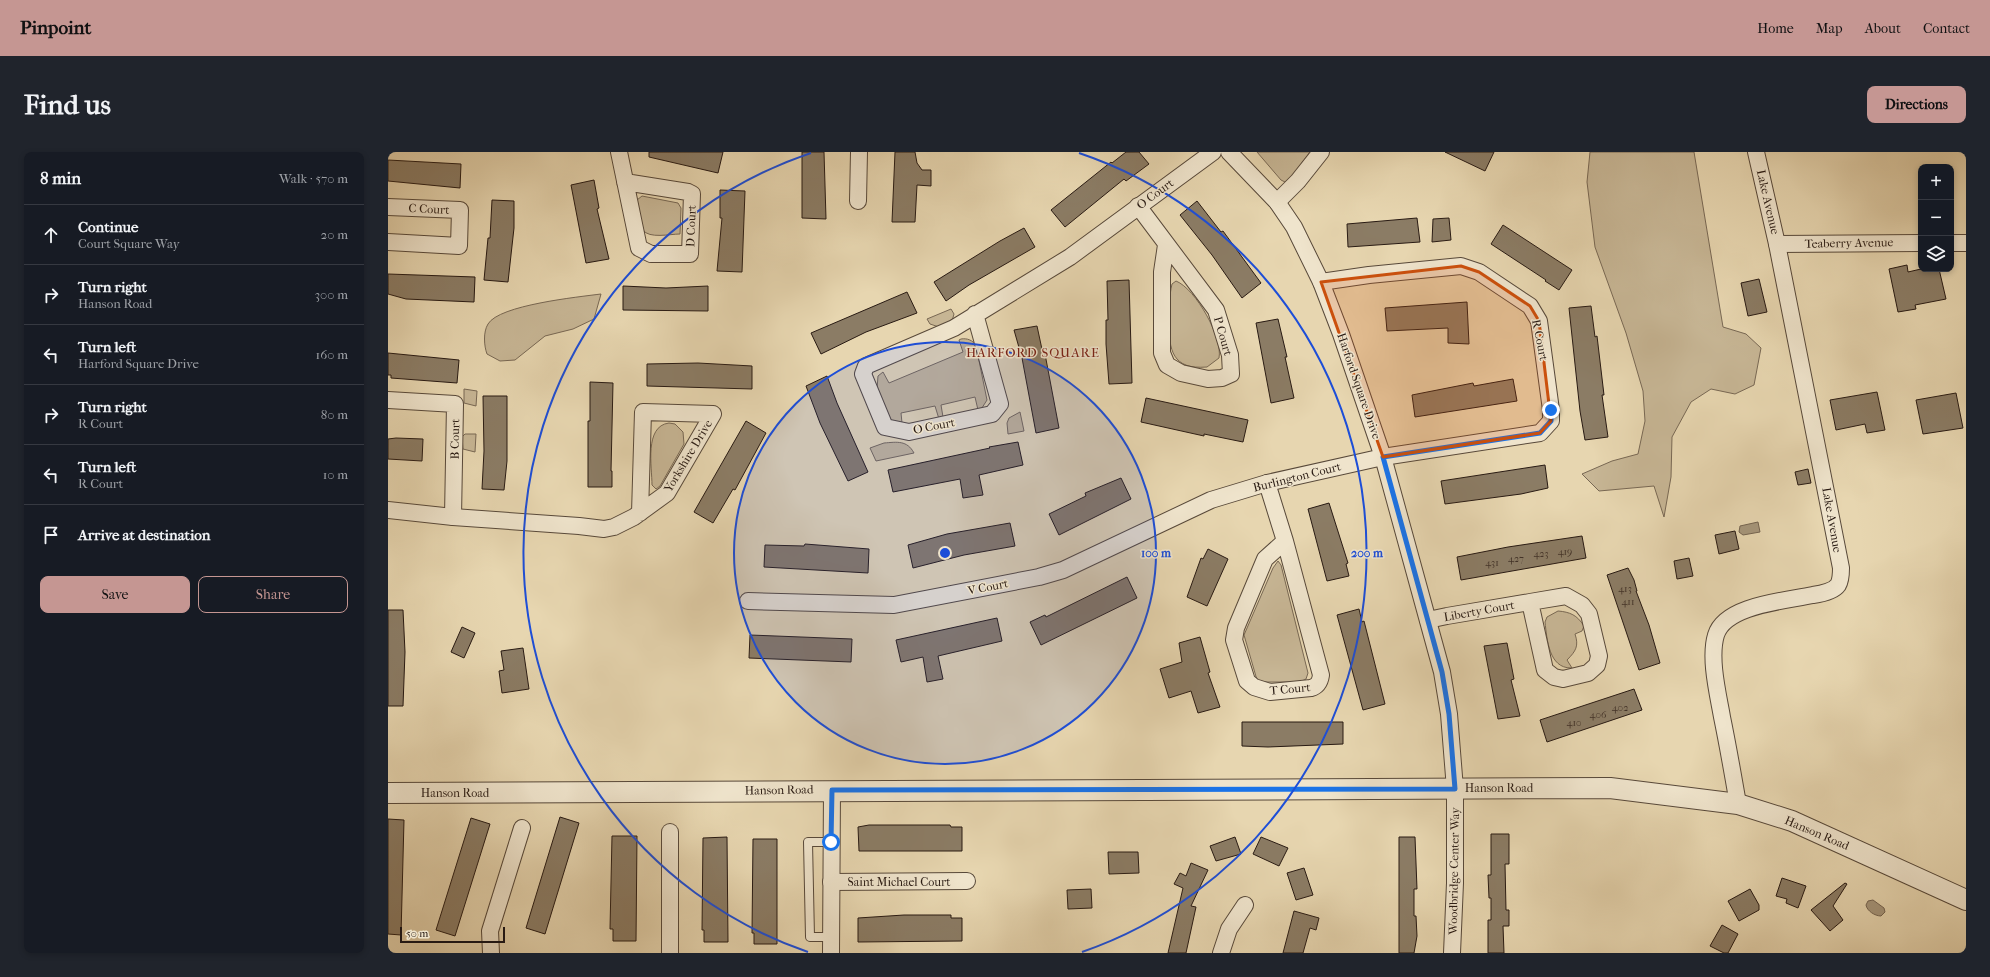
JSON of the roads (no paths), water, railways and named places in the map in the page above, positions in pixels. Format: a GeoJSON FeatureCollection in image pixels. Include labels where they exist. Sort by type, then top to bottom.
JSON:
{"type":"FeatureCollection","features":[{"type":"Feature","properties":{"kind":"street","name":"D Court"},"geometry":{"type":"LineString","coordinates":[[619,152],[625,182],[639,248],[651,254],[690,254],[692,194],[688,192],[625,182]]}},
{"type":"Feature","properties":{"kind":"street"},"geometry":{"type":"LineString","coordinates":[[858,201],[859,152]]}},
{"type":"Feature","properties":{"kind":"street","name":"O Court"},"geometry":{"type":"LineString","coordinates":[[975,314],[1000,404],[992,414],[909,432],[885,427],[863,374],[866,366],[954,328],[975,314],[1070,257],[1213,152]]}},
{"type":"Feature","properties":{"kind":"street","name":"Harford Square Drive"},"geometry":{"type":"LineString","coordinates":[[1229,152],[1277,202],[1294,227],[1321,282],[1341,334],[1383,457],[1442,672],[1449,714],[1455,789]]}},
{"type":"Feature","properties":{"kind":"street"},"geometry":{"type":"LineString","coordinates":[[1277,202],[1298,181],[1321,152]]}},
{"type":"Feature","properties":{"kind":"street","name":"Lake Avenue"},"geometry":{"type":"LineString","coordinates":[[1738,804],[1716,683],[1714,650],[1716,636],[1721,624],[1730,616],[1752,608],[1825,593],[1837,586],[1841,578],[1841,568],[1830,510],[1777,244],[1756,152]]}},
{"type":"Feature","properties":{"kind":"street","name":"P Court"},"geometry":{"type":"LineString","coordinates":[[1138,206],[1216,310],[1230,355],[1231,374],[1222,378],[1208,379],[1181,373],[1167,365],[1162,353],[1162,272],[1166,245]]}},
{"type":"Feature","properties":{"kind":"street","name":"C Court"},"geometry":{"type":"LineString","coordinates":[[388,207],[460,210],[459,246],[388,242]]}},
{"type":"Feature","properties":{"kind":"street","name":"Teaberry Avenue"},"geometry":{"type":"LineString","coordinates":[[1777,244],[1918,242]]}},
{"type":"Feature","properties":{"kind":"street"},"geometry":{"type":"LineString","coordinates":[[1954,243],[1966,243]]}},
{"type":"Feature","properties":{"kind":"street","name":"R Court"},"geometry":{"type":"LineString","coordinates":[[1321,282],[1370,275],[1461,266],[1479,272],[1530,306],[1539,320],[1551,410],[1551,421],[1540,433],[1383,457]]}},
{"type":"Feature","properties":{"kind":"street","name":"B Court"},"geometry":{"type":"LineString","coordinates":[[388,400],[456,404],[453,517]]}},
{"type":"Feature","properties":{"kind":"street","name":"Yorkshire Drive"},"geometry":{"type":"LineString","coordinates":[[388,510],[453,517],[604,529],[614,527],[640,513],[667,493],[713,414],[643,412],[640,513]]}},
{"type":"Feature","properties":{"kind":"street","name":"Burlington Court"},"geometry":{"type":"LineString","coordinates":[[1211,500],[1266,483],[1383,457]]}},
{"type":"Feature","properties":{"kind":"street","name":"T Court"},"geometry":{"type":"LineString","coordinates":[[1266,483],[1285,541],[1321,675],[1317,686],[1311,688],[1270,692],[1254,687],[1247,680],[1234,640],[1236,628],[1265,559],[1285,541]]}},
{"type":"Feature","properties":{"kind":"street","name":"V Court"},"geometry":{"type":"LineString","coordinates":[[748,601],[894,605],[1039,577],[1063,570],[1211,500]]}},
{"type":"Feature","properties":{"kind":"street","name":"Liberty Court"},"geometry":{"type":"LineString","coordinates":[[1428,620],[1530,602],[1566,596],[1582,605],[1589,614],[1599,656],[1597,665],[1588,673],[1563,680],[1554,677],[1545,670],[1530,602]]}},
{"type":"Feature","properties":{"kind":"street","name":"Hanson Road"},"geometry":{"type":"LineString","coordinates":[[388,793],[1610,788],[1738,804],[1792,820],[1966,900]]}},
{"type":"Feature","properties":{"kind":"street","name":"Woodbridge Center Way"},"geometry":{"type":"LineString","coordinates":[[1452,953],[1455,884],[1455,789]]}},
{"type":"Feature","properties":{"kind":"street"},"geometry":{"type":"LineString","coordinates":[[831,953],[832,790]]}},
{"type":"Feature","properties":{"kind":"street"},"geometry":{"type":"LineString","coordinates":[[490,953],[490,931],[522,828]]}},
{"type":"Feature","properties":{"kind":"street"},"geometry":{"type":"LineString","coordinates":[[670,832],[670,953]]}},
{"type":"Feature","properties":{"kind":"street","name":"Saint Michael Court"},"geometry":{"type":"LineString","coordinates":[[831,882],[967,881]]}},
{"type":"Feature","properties":{"kind":"street"},"geometry":{"type":"LineString","coordinates":[[1221,953],[1229,929],[1245,905]]}},
{"type":"Feature","properties":{"kind":"lane"},"geometry":{"type":"LineString","coordinates":[[831,842],[808,842],[810,937],[831,937]]}},
{"type":"Feature","properties":{"kind":"district","name":"HARFORD SQUARE"},"geometry":{"type":"Point","coordinates":[1033,352]}}]}
